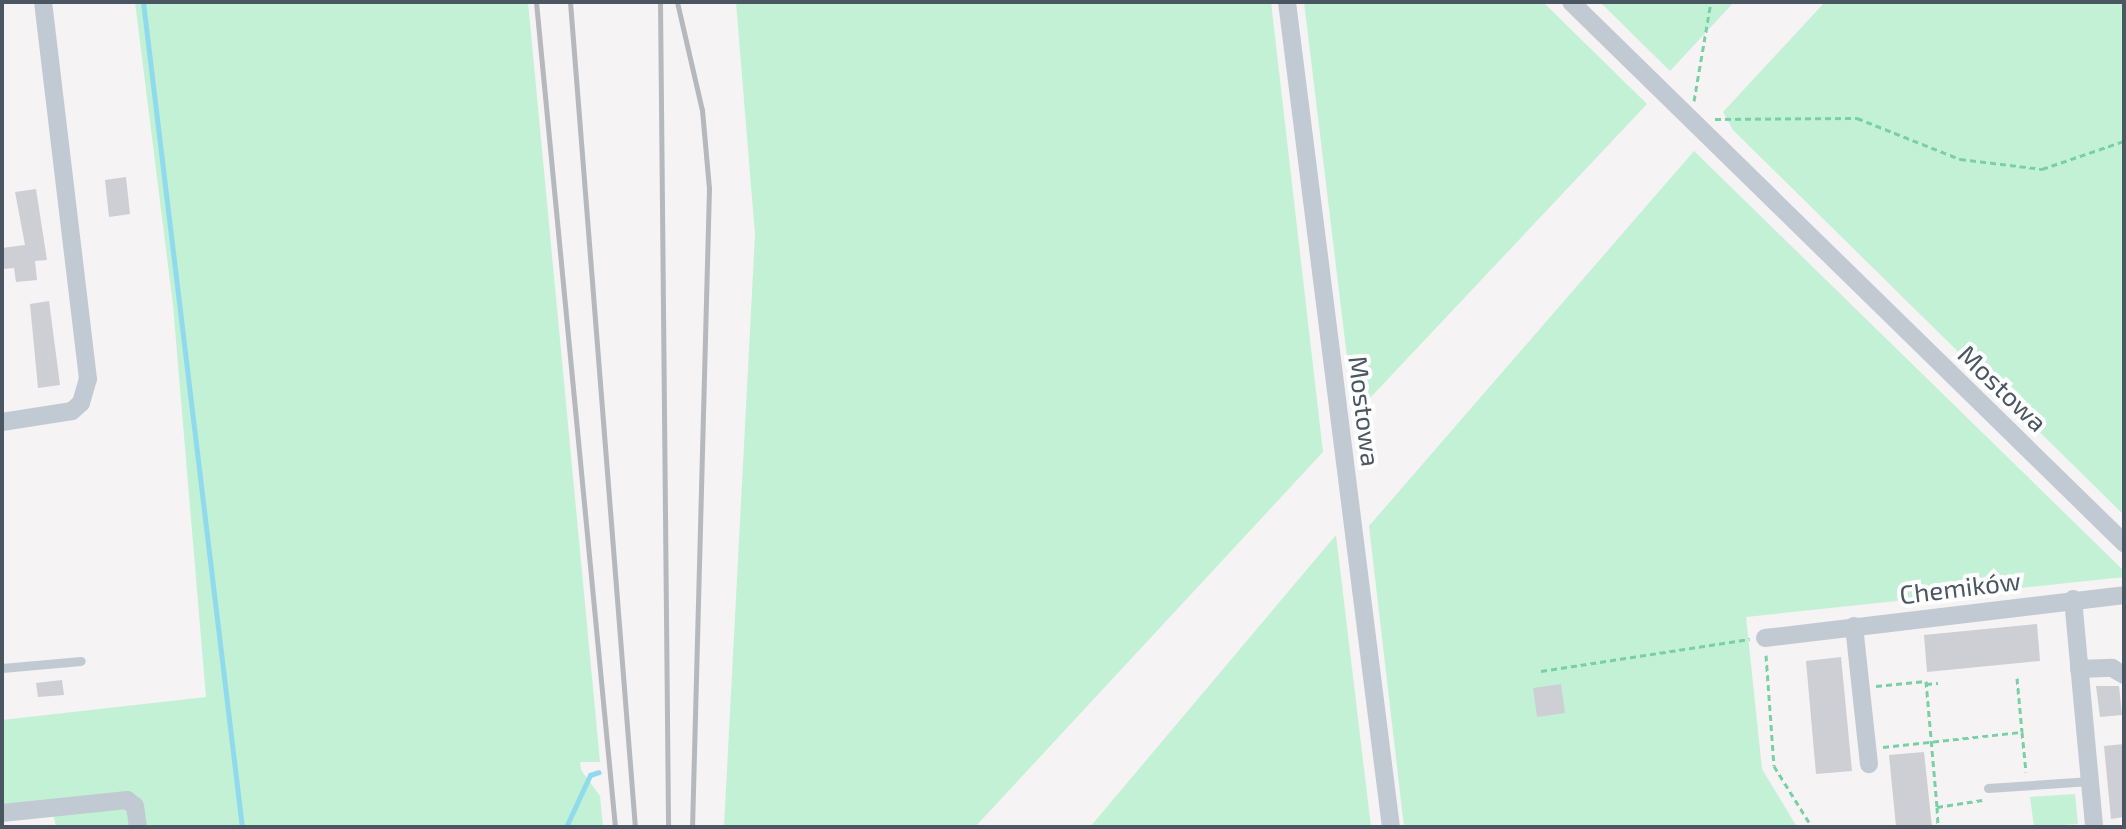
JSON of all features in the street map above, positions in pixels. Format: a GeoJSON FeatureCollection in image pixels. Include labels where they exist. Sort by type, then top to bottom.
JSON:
{"type":"FeatureCollection","features":[{"type":"Feature","properties":{"kind":"street"},"geometry":{"type":"LineString","coordinates":[[2,422],[72,411],[87,392],[43,2]]}},
{"type":"Feature","properties":{"kind":"street","name":"Mostowa"},"geometry":{"type":"LineString","coordinates":[[1287,2],[1391,827]]}},
{"type":"Feature","properties":{"kind":"street","name":"Mostowa"},"geometry":{"type":"LineString","coordinates":[[1571,2],[2124,543]]}},
{"type":"Feature","properties":{"kind":"street","name":"Chemików"},"geometry":{"type":"LineString","coordinates":[[1765,638],[2124,595]]}},
{"type":"Feature","properties":{"kind":"street"},"geometry":{"type":"LineString","coordinates":[[2073,599],[2094,827]]}},
{"type":"Feature","properties":{"kind":"street"},"geometry":{"type":"LineString","coordinates":[[1854,626],[1868,756]]}},
{"type":"Feature","properties":{"kind":"street"},"geometry":{"type":"LineString","coordinates":[[2079,669],[2112,668],[2124,675]]}},
{"type":"Feature","properties":{"kind":"street"},"geometry":{"type":"LineString","coordinates":[[2,813],[127,800],[135,806],[138,827]]}},
{"type":"Feature","properties":{"kind":"lane"},"geometry":{"type":"LineString","coordinates":[[2,668],[81,661]]}},
{"type":"Feature","properties":{"kind":"lane"},"geometry":{"type":"LineString","coordinates":[[1988,788],[2090,781]]}},
{"type":"Feature","properties":{"kind":"path"},"geometry":{"type":"LineString","coordinates":[[1711,2],[1691,120],[1857,118],[1960,159],[2042,169],[2124,141]]}},
{"type":"Feature","properties":{"kind":"path"},"geometry":{"type":"LineString","coordinates":[[1541,671],[1765,638],[1774,766],[1812,827]]}},
{"type":"Feature","properties":{"kind":"path"},"geometry":{"type":"LineString","coordinates":[[2017,678],[2028,785]]}},
{"type":"Feature","properties":{"kind":"path"},"geometry":{"type":"LineString","coordinates":[[1860,687],[1938,683]]}},
{"type":"Feature","properties":{"kind":"path"},"geometry":{"type":"LineString","coordinates":[[1926,684],[1938,827]]}},
{"type":"Feature","properties":{"kind":"path"},"geometry":{"type":"LineString","coordinates":[[1868,756],[1931,741],[2022,732]]}},
{"type":"Feature","properties":{"kind":"path"},"geometry":{"type":"LineString","coordinates":[[1937,807],[1980,803],[1988,788]]}},
{"type":"Feature","properties":{"kind":"green space"},"geometry":{"type":"Polygon","coordinates":[[[135,2],[528,2],[600,762],[580,762],[581,770],[600,796],[603,827],[144,827],[141,803],[2,807],[2,720],[206,697],[173,305],[135,2]]]}},
{"type":"Feature","properties":{"kind":"green space"},"geometry":{"type":"Polygon","coordinates":[[[736,2],[1271,2],[1323,452],[975,827],[724,827],[755,235],[736,2]]]}},
{"type":"Feature","properties":{"kind":"green space"},"geometry":{"type":"Polygon","coordinates":[[[1304,2],[1543,2],[1647,104],[1354,415],[1304,2]]]}},
{"type":"Feature","properties":{"kind":"green space"},"geometry":{"type":"Polygon","coordinates":[[[1600,2],[1734,2],[1670,71],[1600,2]]]}},
{"type":"Feature","properties":{"kind":"green space"},"geometry":{"type":"Polygon","coordinates":[[[1825,2],[2124,2],[2124,515],[1733,130],[1723,112],[1825,2]]]}},
{"type":"Feature","properties":{"kind":"green space"},"geometry":{"type":"Polygon","coordinates":[[[1694,151],[2124,571],[2124,577],[1746,617],[1762,769],[1797,827],[1404,827],[1369,526],[1694,151]]]}},
{"type":"Feature","properties":{"kind":"green space"},"geometry":{"type":"Polygon","coordinates":[[[1336,535],[1371,827],[1090,827],[1336,535]]]}},
{"type":"Feature","properties":{"kind":"green space"},"geometry":{"type":"Polygon","coordinates":[[[2075,794],[2078,824],[2034,827],[2030,797],[2075,794]]]}},
{"type":"Feature","properties":{"kind":"green space"},"geometry":{"type":"Polygon","coordinates":[[[112,807],[127,809],[130,827],[56,827],[53,814],[112,807]]]}},
{"type":"Feature","properties":{"kind":"building"},"geometry":{"type":"Polygon","coordinates":[[[126,177],[130,214],[109,217],[105,180],[126,177]]]}},
{"type":"Feature","properties":{"kind":"building"},"geometry":{"type":"Polygon","coordinates":[[[36,189],[47,260],[35,261],[37,280],[16,282],[14,268],[3,269],[2,248],[25,245],[15,192],[36,189]]]}},
{"type":"Feature","properties":{"kind":"building"},"geometry":{"type":"Polygon","coordinates":[[[49,301],[60,385],[38,388],[30,304],[49,301]]]}},
{"type":"Feature","properties":{"kind":"building"},"geometry":{"type":"Polygon","coordinates":[[[2037,624],[2040,661],[1927,672],[1924,635],[2037,624]]]}},
{"type":"Feature","properties":{"kind":"building"},"geometry":{"type":"Polygon","coordinates":[[[1841,657],[1852,771],[1816,774],[1806,661],[1841,657]]]}},
{"type":"Feature","properties":{"kind":"building"},"geometry":{"type":"Polygon","coordinates":[[[62,680],[64,695],[38,697],[36,683],[62,680]]]}},
{"type":"Feature","properties":{"kind":"building"},"geometry":{"type":"Polygon","coordinates":[[[1561,684],[1565,713],[1537,717],[1533,688],[1561,684]]]}},
{"type":"Feature","properties":{"kind":"building"},"geometry":{"type":"Polygon","coordinates":[[[2096,686],[2119,686],[2122,715],[2100,717],[2096,686]]]}},
{"type":"Feature","properties":{"kind":"building"},"geometry":{"type":"Polygon","coordinates":[[[2124,744],[2124,817],[2111,819],[2104,746],[2124,744]]]}},
{"type":"Feature","properties":{"kind":"building"},"geometry":{"type":"Polygon","coordinates":[[[1924,752],[1932,827],[1896,827],[1889,755],[1924,752]]]}},
{"type":"Feature","properties":{"kind":"waterway"},"geometry":{"type":"LineString","coordinates":[[143,2],[242,827]]}},
{"type":"Feature","properties":{"kind":"waterway"},"geometry":{"type":"LineString","coordinates":[[566,827],[590,775],[599,772]]}},
{"type":"Feature","properties":{"kind":"railway"},"geometry":{"type":"LineString","coordinates":[[536,2],[615,827]]}},
{"type":"Feature","properties":{"kind":"railway"},"geometry":{"type":"LineString","coordinates":[[570,2],[635,827]]}},
{"type":"Feature","properties":{"kind":"railway"},"geometry":{"type":"LineString","coordinates":[[660,2],[668,827]]}},
{"type":"Feature","properties":{"kind":"railway"},"geometry":{"type":"LineString","coordinates":[[677,2],[702,110],[709,188],[692,827]]}}]}
